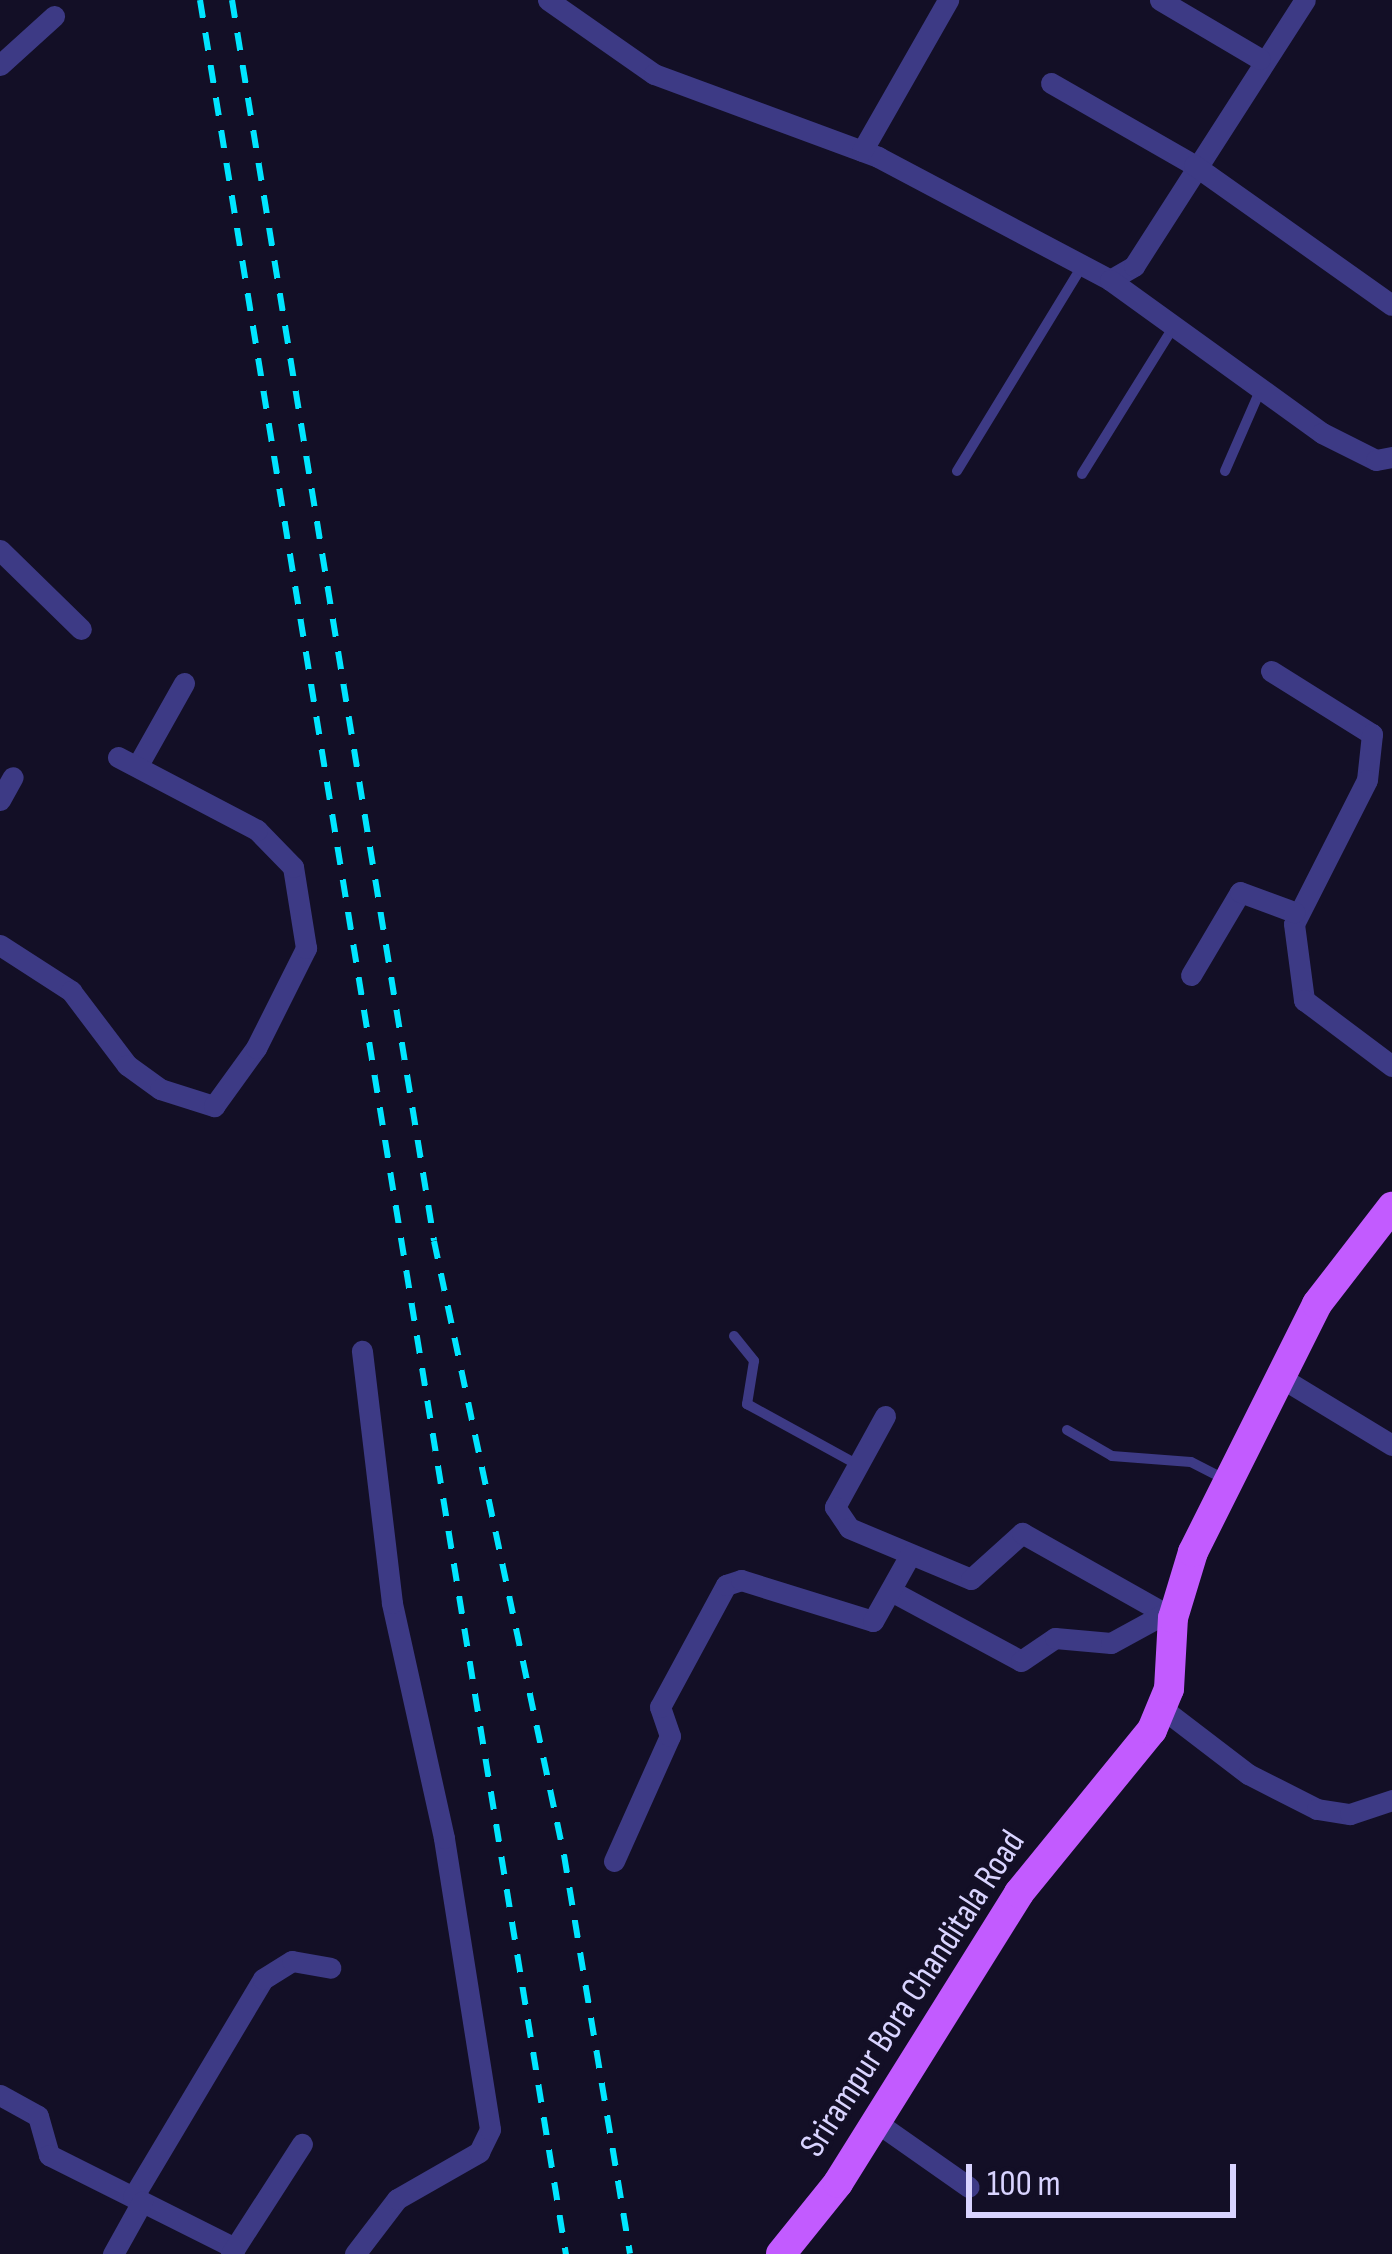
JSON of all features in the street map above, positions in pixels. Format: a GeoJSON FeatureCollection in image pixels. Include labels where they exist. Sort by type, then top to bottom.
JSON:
{"type":"FeatureCollection","features":[{"type":"Feature","properties":{"kind":"main road"},"geometry":{"type":"LineString","coordinates":[[1163,1709],[1168,1616],[1228,1481],[1334,1277],[1392,1207]]}},
{"type":"Feature","properties":{"kind":"main road","name":"Srirampur Bora Chanditala Road"},"geometry":{"type":"LineString","coordinates":[[781,2254],[876,2122],[1019,1893],[1163,1709]]}},
{"type":"Feature","properties":{"kind":"street"},"geometry":{"type":"LineString","coordinates":[[548,0],[654,74],[862,151],[1110,280],[1259,393],[1361,455],[1392,458]]}},
{"type":"Feature","properties":{"kind":"street"},"geometry":{"type":"LineString","coordinates":[[862,151],[948,0]]}},
{"type":"Feature","properties":{"kind":"street"},"geometry":{"type":"LineString","coordinates":[[1160,0],[1260,58]]}},
{"type":"Feature","properties":{"kind":"street"},"geometry":{"type":"LineString","coordinates":[[1110,280],[1134,266],[1260,58],[1305,0]]}},
{"type":"Feature","properties":{"kind":"street"},"geometry":{"type":"LineString","coordinates":[[0,65],[54,16]]}},
{"type":"Feature","properties":{"kind":"street"},"geometry":{"type":"LineString","coordinates":[[1052,82],[1194,165],[1392,304]]}},
{"type":"Feature","properties":{"kind":"street"},"geometry":{"type":"LineString","coordinates":[[0,550],[81,628]]}},
{"type":"Feature","properties":{"kind":"street"},"geometry":{"type":"LineString","coordinates":[[1271,670],[1360,723],[1376,746],[1367,780],[1294,912],[1304,1000],[1392,1066]]}},
{"type":"Feature","properties":{"kind":"street"},"geometry":{"type":"LineString","coordinates":[[0,945],[71,991],[138,1075],[199,1104],[222,1101],[302,966],[298,888],[282,850],[257,830],[128,761],[184,683]]}},
{"type":"Feature","properties":{"kind":"street"},"geometry":{"type":"LineString","coordinates":[[0,800],[13,777]]}},
{"type":"Feature","properties":{"kind":"street"},"geometry":{"type":"LineString","coordinates":[[1190,976],[1240,892],[1294,912]]}},
{"type":"Feature","properties":{"kind":"street"},"geometry":{"type":"LineString","coordinates":[[356,2254],[397,2199],[479,2152],[490,2128],[444,1838],[392,1603],[362,1351]]}},
{"type":"Feature","properties":{"kind":"street"},"geometry":{"type":"LineString","coordinates":[[1280,1377],[1392,1445]]}},
{"type":"Feature","properties":{"kind":"street"},"geometry":{"type":"LineString","coordinates":[[884,1416],[836,1518],[971,1579],[1022,1533],[1168,1616]]}},
{"type":"Feature","properties":{"kind":"street"},"geometry":{"type":"LineString","coordinates":[[614,1861],[670,1736],[660,1707],[727,1586],[741,1580],[863,1621],[879,1619],[910,1555]]}},
{"type":"Feature","properties":{"kind":"street"},"geometry":{"type":"LineString","coordinates":[[893,1592],[1021,1661],[1055,1638],[1111,1643],[1168,1616]]}},
{"type":"Feature","properties":{"kind":"street"},"geometry":{"type":"LineString","coordinates":[[1163,1709],[1248,1774],[1317,1809],[1350,1814],[1392,1800]]}},
{"type":"Feature","properties":{"kind":"street"},"geometry":{"type":"LineString","coordinates":[[112,2254],[137,2199],[262,1979],[292,1960],[330,1968]]}},
{"type":"Feature","properties":{"kind":"street"},"geometry":{"type":"LineString","coordinates":[[0,2095],[38,2116],[50,2155],[233,2251],[302,2144]]}},
{"type":"Feature","properties":{"kind":"street"},"geometry":{"type":"LineString","coordinates":[[876,2122],[969,2187]]}},
{"type":"Feature","properties":{"kind":"lane"},"geometry":{"type":"LineString","coordinates":[[957,471],[1081,268]]}},
{"type":"Feature","properties":{"kind":"lane"},"geometry":{"type":"LineString","coordinates":[[1082,474],[1173,328]]}},
{"type":"Feature","properties":{"kind":"lane"},"geometry":{"type":"LineString","coordinates":[[1226,471],[1259,393]]}},
{"type":"Feature","properties":{"kind":"lane"},"geometry":{"type":"LineString","coordinates":[[734,1336],[754,1361],[747,1404],[858,1465]]}},
{"type":"Feature","properties":{"kind":"lane"},"geometry":{"type":"LineString","coordinates":[[1067,1430],[1112,1456],[1191,1462],[1228,1481]]}},
{"type":"Feature","properties":{"kind":"railway"},"geometry":{"type":"LineString","coordinates":[[200,0],[566,2254]]}},
{"type":"Feature","properties":{"kind":"railway"},"geometry":{"type":"LineString","coordinates":[[232,0],[434,1241],[564,1855],[630,2254]]}}]}
